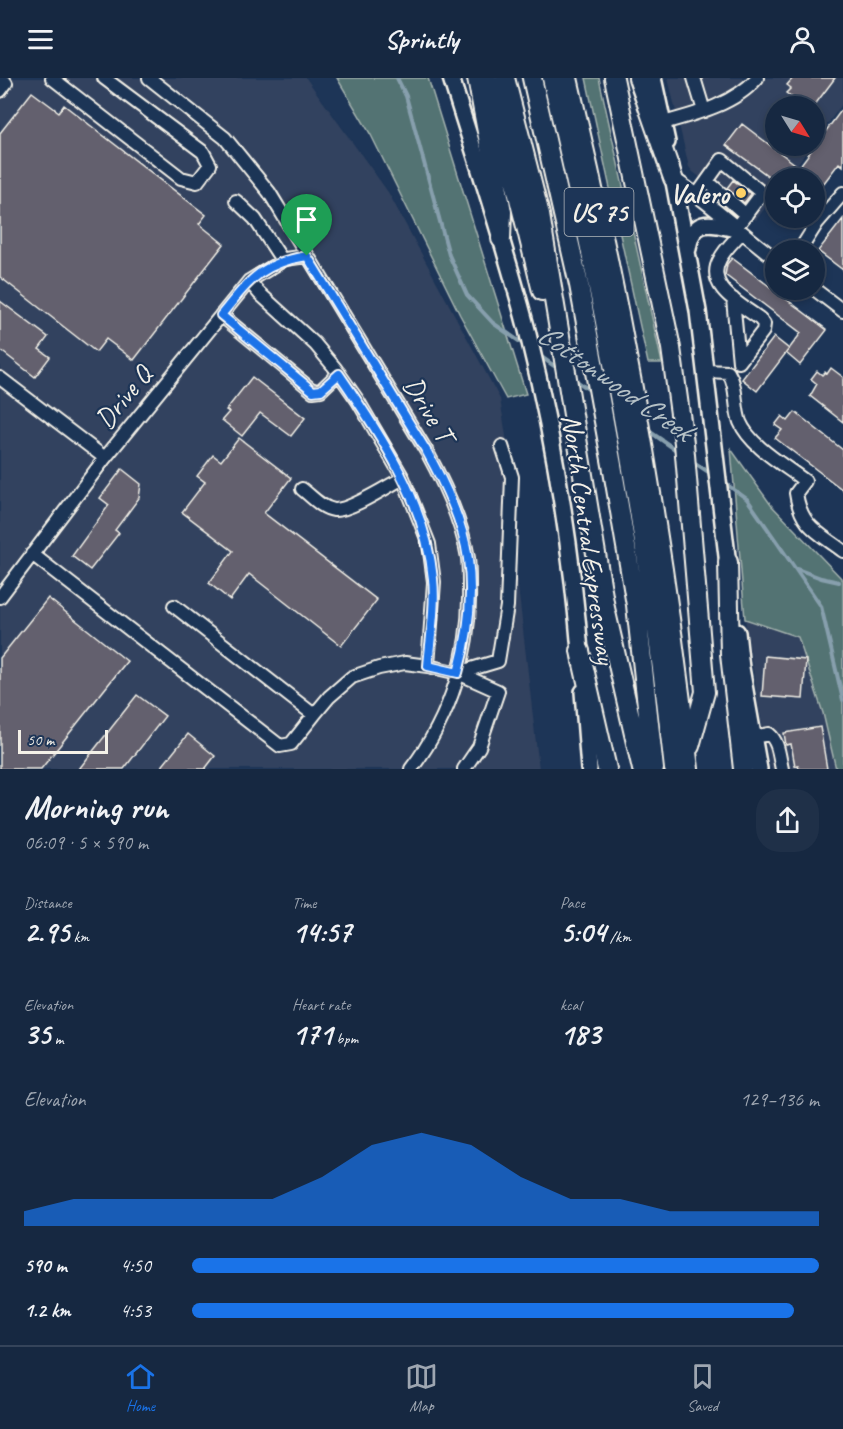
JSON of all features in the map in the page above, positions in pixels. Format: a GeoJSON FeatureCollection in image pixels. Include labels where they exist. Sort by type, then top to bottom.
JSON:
{"type":"FeatureCollection","features":[{"type":"Feature","properties":{"kind":"highway"},"geometry":{"type":"LineString","coordinates":[[477,78],[502,212],[501,239]]}},
{"type":"Feature","properties":{"kind":"highway"},"geometry":{"type":"LineString","coordinates":[[487,78],[529,235],[577,440]]}},
{"type":"Feature","properties":{"kind":"highway"},"geometry":{"type":"LineString","coordinates":[[505,78],[540,215],[605,608],[642,769]]}},
{"type":"Feature","properties":{"kind":"highway","name":"North Central Expressway"},"geometry":{"type":"LineString","coordinates":[[532,78],[586,318],[612,465],[636,605],[654,769]]}},
{"type":"Feature","properties":{"kind":"highway"},"geometry":{"type":"LineString","coordinates":[[552,78],[594,263],[637,492],[665,686],[684,765]]}},
{"type":"Feature","properties":{"kind":"highway","name":"US 75"},"geometry":{"type":"LineString","coordinates":[[568,78],[607,248],[653,501],[672,630],[684,765]]}},
{"type":"Feature","properties":{"kind":"highway"},"geometry":{"type":"LineString","coordinates":[[614,78],[671,348],[691,519],[705,692],[684,765]]}},
{"type":"Feature","properties":{"kind":"highway"},"geometry":{"type":"LineString","coordinates":[[639,78],[674,178]]}},
{"type":"Feature","properties":{"kind":"highway"},"geometry":{"type":"LineString","coordinates":[[728,562],[730,654],[743,769]]}},
{"type":"Feature","properties":{"kind":"highway"},"geometry":{"type":"LineString","coordinates":[[580,651],[607,769]]}},
{"type":"Feature","properties":{"kind":"main road","name":"North Central Expressway"},"geometry":{"type":"LineString","coordinates":[[451,78],[527,332],[546,420],[570,567],[580,651],[589,769]]}},
{"type":"Feature","properties":{"kind":"main road"},"geometry":{"type":"LineString","coordinates":[[653,78],[674,178],[707,376],[741,668],[759,769]]}},
{"type":"Feature","properties":{"kind":"main road"},"geometry":{"type":"LineString","coordinates":[[687,252],[690,236],[698,227],[709,222],[738,231]]}},
{"type":"Feature","properties":{"kind":"street"},"geometry":{"type":"LineString","coordinates":[[52,78],[181,178],[197,182],[210,165],[202,152],[104,78]]}},
{"type":"Feature","properties":{"kind":"street","name":"Drive T"},"geometry":{"type":"LineString","coordinates":[[149,78],[225,138],[269,192],[445,485],[468,559],[470,610],[465,648],[439,726],[411,769]]}},
{"type":"Feature","properties":{"kind":"street"},"geometry":{"type":"LineString","coordinates":[[694,78],[704,111]]}},
{"type":"Feature","properties":{"kind":"street"},"geometry":{"type":"LineString","coordinates":[[663,123],[704,111],[747,90],[757,78]]}},
{"type":"Feature","properties":{"kind":"street"},"geometry":{"type":"LineString","coordinates":[[697,195],[722,160],[762,194],[720,257],[717,266],[716,276],[721,289],[733,299]]}},
{"type":"Feature","properties":{"kind":"street"},"geometry":{"type":"LineString","coordinates":[[674,178],[765,251]]}},
{"type":"Feature","properties":{"kind":"street"},"geometry":{"type":"LineString","coordinates":[[707,181],[746,216]]}},
{"type":"Feature","properties":{"kind":"street"},"geometry":{"type":"LineString","coordinates":[[807,240],[817,223],[843,194]]}},
{"type":"Feature","properties":{"kind":"street"},"geometry":{"type":"LineString","coordinates":[[236,201],[255,219],[282,260]]}},
{"type":"Feature","properties":{"kind":"street","name":"Drive Q"},"geometry":{"type":"LineString","coordinates":[[0,597],[105,458],[249,281],[282,260],[307,256]]}},
{"type":"Feature","properties":{"kind":"street"},"geometry":{"type":"LineString","coordinates":[[249,281],[315,344],[339,374],[403,478],[429,544],[434,582],[428,666]]}},
{"type":"Feature","properties":{"kind":"street"},"geometry":{"type":"LineString","coordinates":[[825,297],[843,311]]}},
{"type":"Feature","properties":{"kind":"street"},"geometry":{"type":"LineString","coordinates":[[221,315],[313,391],[321,390],[339,374]]}},
{"type":"Feature","properties":{"kind":"street"},"geometry":{"type":"LineString","coordinates":[[707,376],[728,372],[732,377],[740,420],[749,438],[805,481],[796,493],[800,514],[807,525],[843,551]]}},
{"type":"Feature","properties":{"kind":"street"},"geometry":{"type":"LineString","coordinates":[[0,378],[105,458]]}},
{"type":"Feature","properties":{"kind":"street"},"geometry":{"type":"LineString","coordinates":[[458,673],[498,661],[507,606],[512,477],[502,446]]}},
{"type":"Feature","properties":{"kind":"street"},"geometry":{"type":"LineString","coordinates":[[302,489],[322,506],[335,510],[360,502],[403,478]]}},
{"type":"Feature","properties":{"kind":"street"},"geometry":{"type":"LineString","coordinates":[[32,554],[280,746],[291,744],[329,697],[352,676],[379,668],[405,663],[428,666],[458,673],[498,691],[479,747],[464,769]]}},
{"type":"Feature","properties":{"kind":"street"},"geometry":{"type":"LineString","coordinates":[[174,606],[314,715]]}},
{"type":"Feature","properties":{"kind":"street"},"geometry":{"type":"LineString","coordinates":[[753,736],[770,734],[773,736],[782,769]]}},
{"type":"Feature","properties":{"kind":"shaded area"},"geometry":{"type":"Polygon","coordinates":[[[0,78],[306,78],[388,192],[500,399],[512,473],[515,560],[539,769],[0,769],[0,78]]]}},
{"type":"Feature","properties":{"kind":"shaded area"},"geometry":{"type":"Polygon","coordinates":[[[668,78],[843,78],[843,103],[825,127],[825,96],[765,96],[765,156],[804,156],[794,168],[765,168],[765,208],[756,220],[689,167],[668,78]]]}},
{"type":"Feature","properties":{"kind":"shaded area"},"geometry":{"type":"Polygon","coordinates":[[[745,619],[798,637],[823,713],[836,769],[771,769],[745,619]]]}},
{"type":"Feature","properties":{"kind":"green space"},"geometry":{"type":"Polygon","coordinates":[[[337,78],[428,78],[526,394],[506,399],[460,315],[371,135],[337,78]]]}},
{"type":"Feature","properties":{"kind":"green space"},"geometry":{"type":"Polygon","coordinates":[[[586,78],[599,78],[662,363],[648,363],[586,78]]]}},
{"type":"Feature","properties":{"kind":"green space"},"geometry":{"type":"Polygon","coordinates":[[[731,449],[771,505],[843,580],[843,769],[836,769],[823,713],[798,637],[745,619],[731,449]]]}},
{"type":"Feature","properties":{"kind":"building"},"geometry":{"type":"Polygon","coordinates":[[[793,78],[835,78],[822,96],[790,96],[786,93],[791,88],[787,85],[793,78]]]}},
{"type":"Feature","properties":{"kind":"building"},"geometry":{"type":"Polygon","coordinates":[[[32,92],[59,112],[64,105],[206,215],[199,224],[224,244],[134,360],[106,339],[96,352],[0,277],[0,133],[32,92]]]}},
{"type":"Feature","properties":{"kind":"building"},"geometry":{"type":"Polygon","coordinates":[[[843,108],[843,166],[839,163],[825,181],[825,168],[765,168],[765,174],[726,145],[742,124],[765,141],[765,156],[784,156],[799,167],[807,156],[825,156],[825,132],[843,108]]]}},
{"type":"Feature","properties":{"kind":"building","name":"Valero"},"geometry":{"type":"Polygon","coordinates":[[[733,180],[751,194],[744,203],[727,188],[733,180]]]}},
{"type":"Feature","properties":{"kind":"building"},"geometry":{"type":"Polygon","coordinates":[[[843,219],[843,270],[825,256],[825,242],[843,219]]]}},
{"type":"Feature","properties":{"kind":"building"},"geometry":{"type":"Polygon","coordinates":[[[732,258],[765,283],[765,300],[787,300],[827,330],[800,365],[786,353],[801,333],[725,275],[727,264],[732,258]]]}},
{"type":"Feature","properties":{"kind":"building"},"geometry":{"type":"Polygon","coordinates":[[[0,301],[48,337],[39,349],[50,357],[35,377],[0,350],[0,301]]]}},
{"type":"Feature","properties":{"kind":"building"},"geometry":{"type":"Polygon","coordinates":[[[774,337],[789,349],[757,391],[742,379],[774,337]]]}},
{"type":"Feature","properties":{"kind":"building"},"geometry":{"type":"Polygon","coordinates":[[[831,368],[843,377],[843,422],[810,396],[817,384],[811,379],[817,371],[822,375],[825,372],[827,374],[831,368]]]}},
{"type":"Feature","properties":{"kind":"building"},"geometry":{"type":"Polygon","coordinates":[[[252,377],[305,418],[291,436],[260,413],[242,436],[222,420],[229,412],[226,410],[252,377]]]}},
{"type":"Feature","properties":{"kind":"building"},"geometry":{"type":"Polygon","coordinates":[[[795,412],[843,450],[843,490],[775,438],[782,430],[775,425],[782,416],[788,421],[795,412]]]}},
{"type":"Feature","properties":{"kind":"building"},"geometry":{"type":"Polygon","coordinates":[[[239,438],[291,478],[264,513],[377,600],[341,646],[249,574],[230,600],[209,583],[233,551],[182,512],[205,482],[197,476],[213,455],[221,461],[239,438]]]}},
{"type":"Feature","properties":{"kind":"building"},"geometry":{"type":"Polygon","coordinates":[[[122,469],[141,484],[139,498],[115,530],[119,533],[90,570],[72,556],[109,505],[100,498],[122,469]]]}},
{"type":"Feature","properties":{"kind":"building"},"geometry":{"type":"Polygon","coordinates":[[[48,598],[127,661],[41,769],[0,769],[0,658],[48,598]]]}},
{"type":"Feature","properties":{"kind":"building"},"geometry":{"type":"Polygon","coordinates":[[[765,656],[806,660],[803,699],[762,696],[765,656]]]}},
{"type":"Feature","properties":{"kind":"building"},"geometry":{"type":"Polygon","coordinates":[[[137,695],[165,716],[124,769],[79,769],[137,695]]]}},
{"type":"Feature","properties":{"kind":"building"},"geometry":{"type":"Polygon","coordinates":[[[820,727],[827,769],[799,769],[798,765],[795,766],[791,744],[786,745],[784,733],[820,727]]]}},
{"type":"Feature","properties":{"kind":"building"},"geometry":{"type":"Polygon","coordinates":[[[188,734],[215,756],[205,769],[160,769],[188,734]]]}},
{"type":"Feature","properties":{"kind":"waterway","name":"Cottonwood Creek"},"geometry":{"type":"LineString","coordinates":[[397,78],[406,96],[449,255],[467,295],[493,323],[526,346]]}},
{"type":"Feature","properties":{"kind":"waterway","name":"Cottonwood Creek"},"geometry":{"type":"LineString","coordinates":[[537,354],[560,370]]}},
{"type":"Feature","properties":{"kind":"waterway","name":"Cottonwood Creek"},"geometry":{"type":"LineString","coordinates":[[574,379],[592,392]]}},
{"type":"Feature","properties":{"kind":"waterway","name":"Cottonwood Creek"},"geometry":{"type":"LineString","coordinates":[[646,429],[679,452]]}},
{"type":"Feature","properties":{"kind":"waterway","name":"Cottonwood Creek"},"geometry":{"type":"LineString","coordinates":[[692,461],[713,475]]}},
{"type":"Feature","properties":{"kind":"waterway","name":"Cottonwood Creek"},"geometry":{"type":"LineString","coordinates":[[722,481],[747,499],[821,606],[843,700]]}},
{"type":"Feature","properties":{"kind":"waterway"},"geometry":{"type":"LineString","coordinates":[[797,569],[839,582]]}},
{"type":"Feature","properties":{"kind":"place","name":"Valero"},"geometry":{"type":"Point","coordinates":[741,193]}},
{"type":"Feature","properties":{"kind":"route"},"geometry":{"type":"LineString","coordinates":[[307,256],[445,485],[468,559],[470,610],[465,648],[458,673],[428,666],[434,582],[429,544],[403,478],[358,401],[339,374],[321,390],[313,391],[221,315],[249,281],[267,268],[285,259],[307,256]]}}]}
